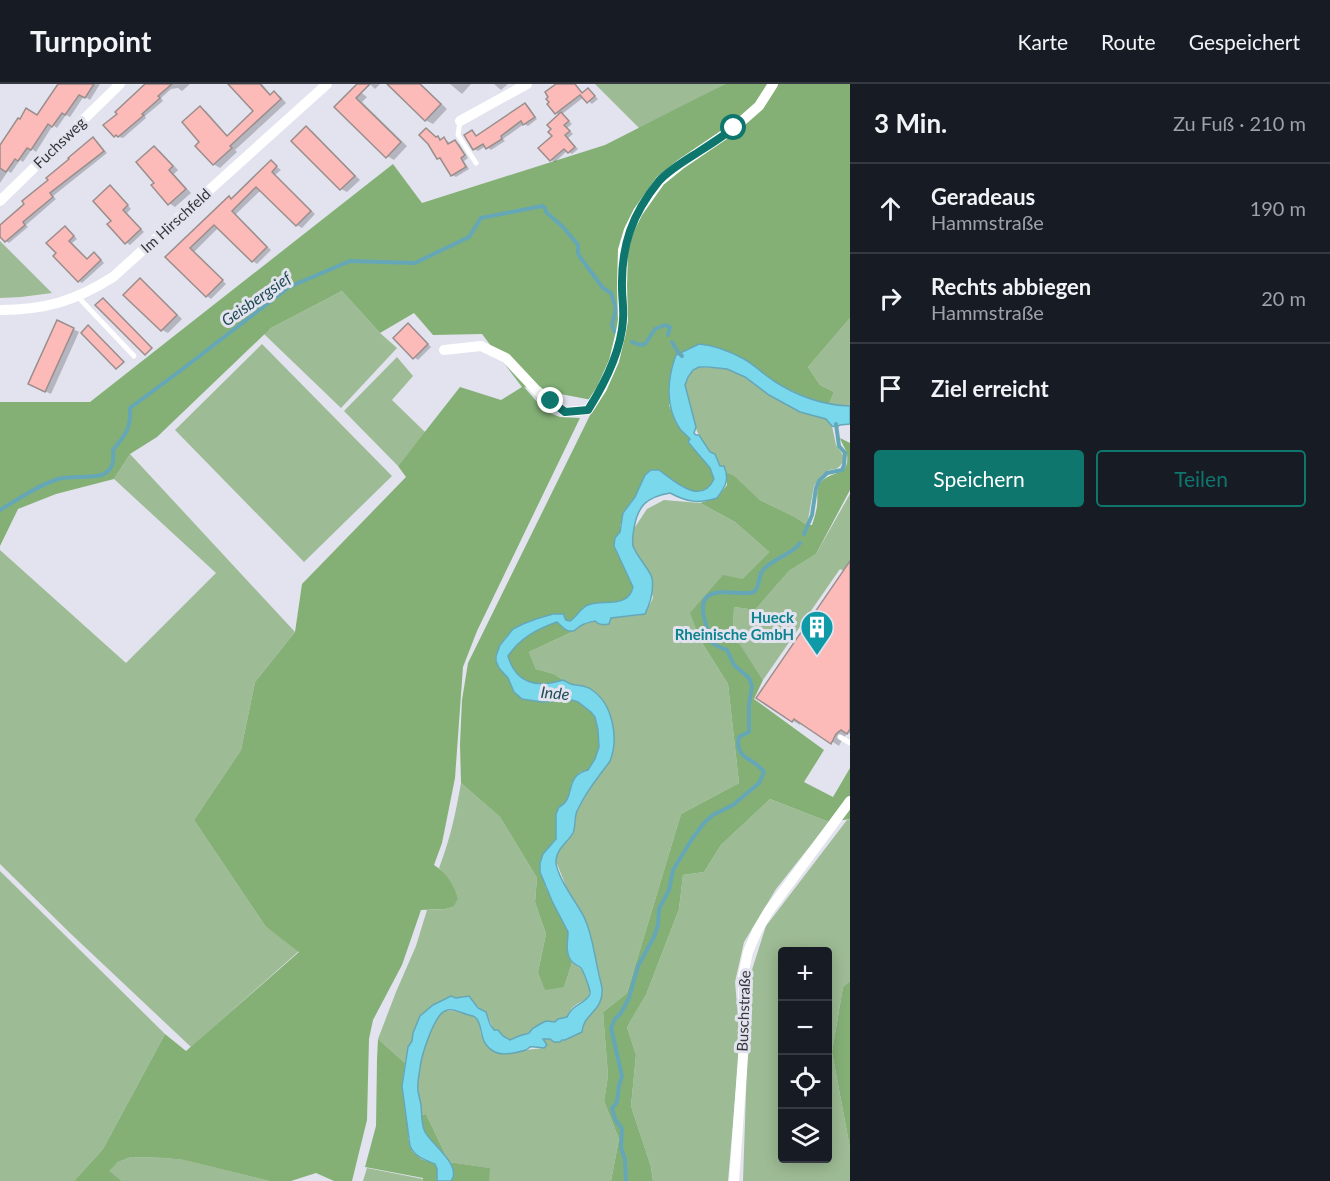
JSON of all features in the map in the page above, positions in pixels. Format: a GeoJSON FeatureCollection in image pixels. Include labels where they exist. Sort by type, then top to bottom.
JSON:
{"type":"FeatureCollection","features":[{"type":"Feature","properties":{"kind":"street","name":"Fuchsweg"},"geometry":{"type":"LineString","coordinates":[[0,201],[120,84]]}},
{"type":"Feature","properties":{"kind":"street","name":"Im Hirschfeld"},"geometry":{"type":"LineString","coordinates":[[0,310],[53,305],[78,297],[103,284],[327,84]]}},
{"type":"Feature","properties":{"kind":"street"},"geometry":{"type":"LineString","coordinates":[[460,121],[527,84]]}},
{"type":"Feature","properties":{"kind":"street"},"geometry":{"type":"LineString","coordinates":[[444,350],[481,346],[506,358],[536,390],[565,412],[588,410],[602,388],[614,361],[623,320],[624,250],[629,230],[638,212],[660,181],[734,128],[759,106],[773,84]]}},
{"type":"Feature","properties":{"kind":"street","name":"Buschstraße"},"geometry":{"type":"LineString","coordinates":[[734,1181],[744,1043],[742,976],[748,952],[768,912],[850,801]]}},
{"type":"Feature","properties":{"kind":"lane"},"geometry":{"type":"LineString","coordinates":[[460,121],[458,135],[476,163]]}},
{"type":"Feature","properties":{"kind":"lane"},"geometry":{"type":"LineString","coordinates":[[78,297],[134,356]]}},
{"type":"Feature","properties":{"kind":"lane"},"geometry":{"type":"LineString","coordinates":[[840,737],[850,743]]}},
{"type":"Feature","properties":{"kind":"green space"},"geometry":{"type":"Polygon","coordinates":[[[595,84],[725,84],[640,129],[595,84]]]}},
{"type":"Feature","properties":{"kind":"green space"},"geometry":{"type":"Polygon","coordinates":[[[725,84],[850,84],[850,318],[808,367],[820,385],[834,392],[829,404],[783,386],[747,361],[729,352],[706,346],[694,347],[669,405],[680,428],[706,460],[714,480],[708,488],[695,491],[679,485],[659,470],[651,470],[645,475],[635,497],[629,504],[620,526],[620,532],[615,538],[614,546],[633,587],[630,594],[621,601],[588,605],[569,621],[566,620],[564,614],[537,618],[512,631],[501,644],[499,668],[508,678],[514,692],[531,701],[572,700],[578,702],[595,717],[598,730],[599,747],[595,759],[588,770],[580,772],[572,782],[568,799],[556,814],[556,839],[543,854],[545,886],[568,932],[567,951],[572,963],[564,987],[545,990],[538,972],[546,934],[535,902],[537,878],[500,817],[461,783],[462,700],[468,663],[597,401],[524,387],[545,411],[560,417],[580,418],[477,631],[463,667],[455,778],[442,843],[434,865],[449,879],[458,898],[454,906],[445,909],[421,910],[402,965],[373,1020],[369,1039],[367,1120],[352,1181],[334,1181],[316,1173],[291,1181],[269,1181],[184,1160],[131,1157],[118,1162],[109,1171],[122,1181],[74,1181],[103,1149],[165,1034],[186,1051],[299,952],[266,927],[194,820],[241,750],[255,682],[295,632],[302,584],[406,477],[398,466],[460,387],[501,400],[522,387],[482,334],[433,335],[414,313],[380,333],[342,291],[271,328],[157,437],[130,454],[114,479],[56,494],[18,509],[0,546],[0,402],[90,402],[393,164],[422,203],[605,145],[725,84]]]}},
{"type":"Feature","properties":{"kind":"green space"},"geometry":{"type":"Polygon","coordinates":[[[0,241],[52,293],[0,298],[0,241]]]}},
{"type":"Feature","properties":{"kind":"green space"},"geometry":{"type":"Polygon","coordinates":[[[342,291],[380,333],[397,348],[341,408],[264,334],[271,328],[342,291]]]}},
{"type":"Feature","properties":{"kind":"green space"},"geometry":{"type":"Polygon","coordinates":[[[850,318],[850,406],[829,404],[834,392],[820,385],[808,367],[850,318]]]}},
{"type":"Feature","properties":{"kind":"green space"},"geometry":{"type":"Polygon","coordinates":[[[262,344],[392,476],[304,562],[175,430],[262,344]]]}},
{"type":"Feature","properties":{"kind":"green space"},"geometry":{"type":"Polygon","coordinates":[[[397,357],[413,376],[392,400],[425,432],[398,466],[344,411],[397,357]]]}},
{"type":"Feature","properties":{"kind":"green space"},"geometry":{"type":"Polygon","coordinates":[[[699,367],[727,369],[745,377],[769,395],[800,412],[826,419],[832,426],[836,445],[843,455],[843,462],[836,469],[829,470],[822,475],[814,486],[807,525],[760,500],[726,472],[724,467],[720,466],[704,443],[692,418],[685,385],[690,374],[699,367]]]}},
{"type":"Feature","properties":{"kind":"green space"},"geometry":{"type":"Polygon","coordinates":[[[840,438],[850,443],[850,490],[816,554],[789,571],[755,610],[734,607],[733,634],[763,680],[754,699],[824,750],[804,782],[833,797],[850,768],[850,819],[829,822],[770,799],[721,845],[704,872],[683,875],[679,909],[646,995],[627,1027],[636,1055],[631,1106],[651,1167],[653,1181],[611,1181],[619,1139],[604,1101],[608,1076],[603,1012],[627,993],[681,814],[739,783],[728,684],[701,641],[690,613],[723,575],[742,579],[769,552],[735,522],[700,503],[717,498],[727,485],[726,472],[734,476],[760,500],[807,525],[812,525],[817,509],[820,483],[846,467],[846,453],[840,438]]]}},
{"type":"Feature","properties":{"kind":"green space"},"geometry":{"type":"Polygon","coordinates":[[[130,454],[295,632],[255,682],[241,750],[194,820],[266,927],[299,951],[191,1047],[0,864],[0,550],[126,663],[216,573],[114,479],[130,454]]]}},
{"type":"Feature","properties":{"kind":"green space"},"geometry":{"type":"Polygon","coordinates":[[[850,494],[850,574],[840,569],[763,680],[733,635],[734,607],[755,610],[789,571],[816,554],[850,494]]]}},
{"type":"Feature","properties":{"kind":"green space"},"geometry":{"type":"Polygon","coordinates":[[[664,500],[700,503],[735,522],[769,552],[742,579],[701,641],[728,684],[739,783],[681,814],[627,993],[603,1012],[608,1076],[604,1101],[619,1139],[611,1181],[489,1181],[489,1168],[449,1162],[426,1114],[421,1115],[418,1087],[422,1058],[433,1026],[443,1011],[462,1012],[476,1018],[481,1035],[512,1053],[544,1048],[543,1039],[545,1038],[554,1042],[566,1040],[582,1032],[602,987],[593,945],[584,918],[567,889],[556,861],[558,852],[573,833],[576,813],[597,777],[609,762],[600,697],[591,689],[569,684],[554,674],[536,669],[529,652],[589,622],[645,614],[653,598],[647,569],[632,544],[633,530],[647,509],[664,500]]]}},
{"type":"Feature","properties":{"kind":"green space"},"geometry":{"type":"Polygon","coordinates":[[[557,622],[565,629],[574,631],[529,652],[536,669],[554,674],[563,680],[545,684],[529,682],[517,673],[508,656],[530,635],[557,622]]]}},
{"type":"Feature","properties":{"kind":"green space"},"geometry":{"type":"Polygon","coordinates":[[[461,783],[500,817],[537,878],[535,902],[546,934],[538,972],[564,987],[572,963],[582,971],[589,993],[586,999],[572,1008],[567,1017],[555,1022],[551,1021],[510,1040],[494,1030],[486,1012],[468,998],[465,996],[456,999],[451,997],[433,1005],[420,1016],[408,1047],[405,1063],[378,1039],[416,946],[427,910],[446,909],[458,898],[450,882],[439,868],[452,826],[461,783]]]}},
{"type":"Feature","properties":{"kind":"green space"},"geometry":{"type":"Polygon","coordinates":[[[770,799],[829,822],[776,889],[744,942],[735,982],[740,1041],[728,1181],[653,1181],[651,1167],[631,1106],[636,1055],[627,1027],[646,995],[679,909],[683,875],[704,872],[721,845],[770,799]]]}},
{"type":"Feature","properties":{"kind":"green space"},"geometry":{"type":"Polygon","coordinates":[[[850,819],[850,981],[843,987],[832,1052],[850,1148],[850,1181],[743,1181],[750,976],[766,926],[850,819]]]}},
{"type":"Feature","properties":{"kind":"green space"},"geometry":{"type":"Polygon","coordinates":[[[0,871],[165,1034],[103,1149],[74,1181],[0,1181],[0,871]]]}},
{"type":"Feature","properties":{"kind":"green space"},"geometry":{"type":"Polygon","coordinates":[[[850,981],[850,1148],[832,1052],[843,987],[850,981]]]}},
{"type":"Feature","properties":{"kind":"green space"},"geometry":{"type":"Polygon","coordinates":[[[378,1039],[405,1063],[402,1086],[408,1138],[412,1151],[421,1159],[435,1164],[437,1181],[423,1181],[423,1178],[365,1167],[376,1126],[378,1039]]]}},
{"type":"Feature","properties":{"kind":"green space"},"geometry":{"type":"Polygon","coordinates":[[[426,1114],[447,1158],[425,1132],[421,1115],[426,1114]]]}},
{"type":"Feature","properties":{"kind":"green space"},"geometry":{"type":"Polygon","coordinates":[[[131,1157],[185,1160],[269,1181],[122,1181],[108,1171],[118,1162],[131,1157]]]}},
{"type":"Feature","properties":{"kind":"green space"},"geometry":{"type":"Polygon","coordinates":[[[450,1162],[490,1168],[489,1181],[451,1181],[454,1175],[450,1162]]]}},
{"type":"Feature","properties":{"kind":"green space"},"geometry":{"type":"Polygon","coordinates":[[[367,1168],[423,1179],[423,1181],[363,1181],[367,1168]]]}},
{"type":"Feature","properties":{"kind":"water","name":"Inde"},"geometry":{"type":"Polygon","coordinates":[[[699,344],[716,347],[739,356],[774,381],[801,395],[820,402],[850,406],[850,424],[832,426],[826,419],[800,412],[769,395],[745,377],[727,369],[699,367],[693,370],[685,385],[696,427],[694,433],[699,435],[710,452],[715,454],[720,466],[724,466],[727,479],[717,498],[693,501],[670,493],[655,497],[641,508],[633,533],[633,546],[652,578],[652,596],[645,614],[611,618],[609,624],[600,624],[595,621],[581,625],[574,631],[566,630],[557,622],[529,635],[508,656],[516,673],[529,682],[545,684],[563,680],[590,688],[605,704],[612,722],[614,743],[610,761],[579,806],[573,833],[560,849],[556,860],[559,873],[589,930],[602,986],[602,996],[597,1007],[586,1020],[582,1032],[560,1042],[543,1039],[547,1045],[544,1048],[530,1047],[511,1053],[502,1054],[489,1048],[475,1017],[452,1010],[441,1014],[425,1046],[418,1086],[425,1132],[450,1162],[453,1169],[454,1175],[451,1181],[437,1181],[435,1164],[417,1155],[410,1146],[402,1086],[408,1047],[420,1016],[433,1005],[451,996],[456,998],[469,996],[478,1008],[486,1012],[494,1030],[498,1030],[510,1040],[529,1033],[546,1021],[555,1022],[567,1017],[590,994],[581,968],[568,956],[568,932],[540,872],[540,863],[543,854],[556,839],[556,814],[559,807],[568,798],[575,777],[588,770],[595,759],[599,747],[595,717],[578,702],[572,700],[542,702],[522,699],[514,692],[508,678],[499,668],[496,656],[500,645],[513,629],[523,624],[553,614],[564,614],[566,620],[570,621],[588,605],[621,601],[630,594],[633,587],[614,546],[615,538],[620,532],[623,513],[635,497],[645,475],[651,470],[659,470],[679,485],[695,491],[702,491],[714,479],[710,468],[688,442],[690,439],[675,420],[669,393],[669,383],[676,355],[699,344]]]}},
{"type":"Feature","properties":{"kind":"building"},"geometry":{"type":"Polygon","coordinates":[[[58,84],[94,84],[85,98],[79,95],[65,115],[62,113],[52,127],[48,124],[31,150],[27,148],[6,172],[0,168],[0,145],[26,108],[37,115],[58,84]]]}},
{"type":"Feature","properties":{"kind":"building"},"geometry":{"type":"Polygon","coordinates":[[[145,84],[172,84],[158,96],[160,98],[142,114],[144,115],[118,137],[116,135],[114,137],[103,125],[117,114],[115,112],[145,84]]]}},
{"type":"Feature","properties":{"kind":"building"},"geometry":{"type":"Polygon","coordinates":[[[228,84],[260,84],[270,95],[274,91],[281,99],[213,165],[195,146],[199,142],[182,122],[200,106],[227,136],[253,111],[228,84]]]}},
{"type":"Feature","properties":{"kind":"building"},"geometry":{"type":"Polygon","coordinates":[[[357,84],[370,84],[356,98],[401,142],[386,158],[334,107],[357,84]]]}},
{"type":"Feature","properties":{"kind":"building"},"geometry":{"type":"Polygon","coordinates":[[[387,84],[420,84],[441,104],[425,121],[387,84]]]}},
{"type":"Feature","properties":{"kind":"building"},"geometry":{"type":"Polygon","coordinates":[[[556,84],[575,84],[582,93],[588,88],[595,96],[587,103],[580,95],[555,114],[547,104],[549,102],[545,92],[556,84]]]}},
{"type":"Feature","properties":{"kind":"building"},"geometry":{"type":"Polygon","coordinates":[[[525,103],[535,117],[523,125],[521,121],[501,136],[502,139],[486,149],[483,144],[473,150],[464,135],[472,130],[476,136],[525,103]]]}},
{"type":"Feature","properties":{"kind":"building"},"geometry":{"type":"Polygon","coordinates":[[[561,112],[569,121],[564,125],[570,131],[565,135],[575,147],[568,153],[564,149],[550,161],[538,148],[552,136],[548,132],[551,129],[547,125],[561,112]]]}},
{"type":"Feature","properties":{"kind":"building"},"geometry":{"type":"Polygon","coordinates":[[[306,126],[355,176],[340,190],[291,141],[306,126]]]}},
{"type":"Feature","properties":{"kind":"building"},"geometry":{"type":"Polygon","coordinates":[[[426,128],[440,140],[444,137],[448,144],[455,140],[465,155],[461,158],[466,167],[451,176],[440,158],[437,159],[419,135],[426,128]]]}},
{"type":"Feature","properties":{"kind":"building"},"geometry":{"type":"Polygon","coordinates":[[[93,137],[104,151],[50,193],[53,197],[23,222],[25,225],[5,242],[0,237],[0,225],[24,204],[22,201],[48,180],[46,178],[93,137]]]}},
{"type":"Feature","properties":{"kind":"building"},"geometry":{"type":"Polygon","coordinates":[[[154,146],[173,166],[169,170],[186,189],[168,205],[151,185],[154,183],[136,162],[154,146]]]}},
{"type":"Feature","properties":{"kind":"building"},"geometry":{"type":"Polygon","coordinates":[[[271,160],[277,166],[272,172],[311,211],[296,226],[256,187],[232,211],[267,247],[252,262],[214,225],[190,248],[223,280],[206,297],[165,257],[271,160]]]}},
{"type":"Feature","properties":{"kind":"building"},"geometry":{"type":"Polygon","coordinates":[[[110,185],[128,205],[123,210],[141,229],[125,244],[107,224],[111,221],[93,201],[110,185]]]}},
{"type":"Feature","properties":{"kind":"building"},"geometry":{"type":"Polygon","coordinates":[[[65,226],[74,236],[69,241],[87,259],[94,252],[101,260],[78,282],[53,256],[56,253],[46,243],[65,226]]]}},
{"type":"Feature","properties":{"kind":"building"},"geometry":{"type":"Polygon","coordinates":[[[140,278],[177,315],[161,331],[123,295],[140,278]]]}},
{"type":"Feature","properties":{"kind":"building"},"geometry":{"type":"Polygon","coordinates":[[[103,298],[152,348],[145,355],[95,305],[103,298]]]}},
{"type":"Feature","properties":{"kind":"building"},"geometry":{"type":"Polygon","coordinates":[[[57,320],[74,328],[45,392],[28,384],[57,320]]]}},
{"type":"Feature","properties":{"kind":"building"},"geometry":{"type":"Polygon","coordinates":[[[408,323],[428,344],[413,359],[393,338],[408,323]]]}},
{"type":"Feature","properties":{"kind":"building"},"geometry":{"type":"Polygon","coordinates":[[[88,325],[124,362],[116,369],[81,333],[88,325]]]}},
{"type":"Feature","properties":{"kind":"building","name":"Hueck Rheinische GmbH"},"geometry":{"type":"Polygon","coordinates":[[[850,561],[850,729],[847,734],[841,730],[831,744],[794,719],[792,722],[756,698],[850,561]]]}},
{"type":"Feature","properties":{"kind":"waterway","name":"Geisbergsief"},"geometry":{"type":"LineString","coordinates":[[0,510],[35,489],[58,479],[95,476],[107,472],[113,464],[113,450],[128,426],[130,408],[289,287],[350,261],[415,263],[469,237],[481,218],[542,206],[545,208],[546,212],[578,245],[580,257],[603,288],[611,293],[616,309],[612,325],[615,332]]}},
{"type":"Feature","properties":{"kind":"waterway","name":"Geisbergsief"},"geometry":{"type":"LineString","coordinates":[[632,342],[645,344],[655,329],[665,325],[670,327],[668,335]]}},
{"type":"Feature","properties":{"kind":"waterway","name":"Geisbergsief"},"geometry":{"type":"LineString","coordinates":[[672,342],[682,356]]}},
{"type":"Feature","properties":{"kind":"waterway"},"geometry":{"type":"LineString","coordinates":[[804,534],[812,515],[819,481],[827,473],[842,470],[844,465],[845,453],[839,446],[836,424]]}},
{"type":"Feature","properties":{"kind":"waterway"},"geometry":{"type":"LineString","coordinates":[[626,1181],[625,1159],[621,1148],[622,1129],[615,1119],[612,1108],[617,1102],[622,1076],[611,1028],[629,998],[638,966],[654,937],[658,925],[659,909],[669,890],[673,870],[704,823],[713,815],[733,805],[759,783],[764,772],[739,750],[739,737],[749,732],[752,686],[749,678],[734,665],[727,650],[710,640],[704,617],[705,599],[718,593],[755,591],[763,570],[800,543]]}},
{"type":"Feature","properties":{"kind":"place","name":"Hueck Rheinische GmbH"},"geometry":{"type":"Point","coordinates":[817,656]}},
{"type":"Feature","properties":{"kind":"route"},"geometry":{"type":"LineString","coordinates":[[551,401],[565,412],[588,410],[602,388],[614,361],[623,320],[624,250],[629,230],[638,212],[660,181],[670,172],[734,128]]}}]}
